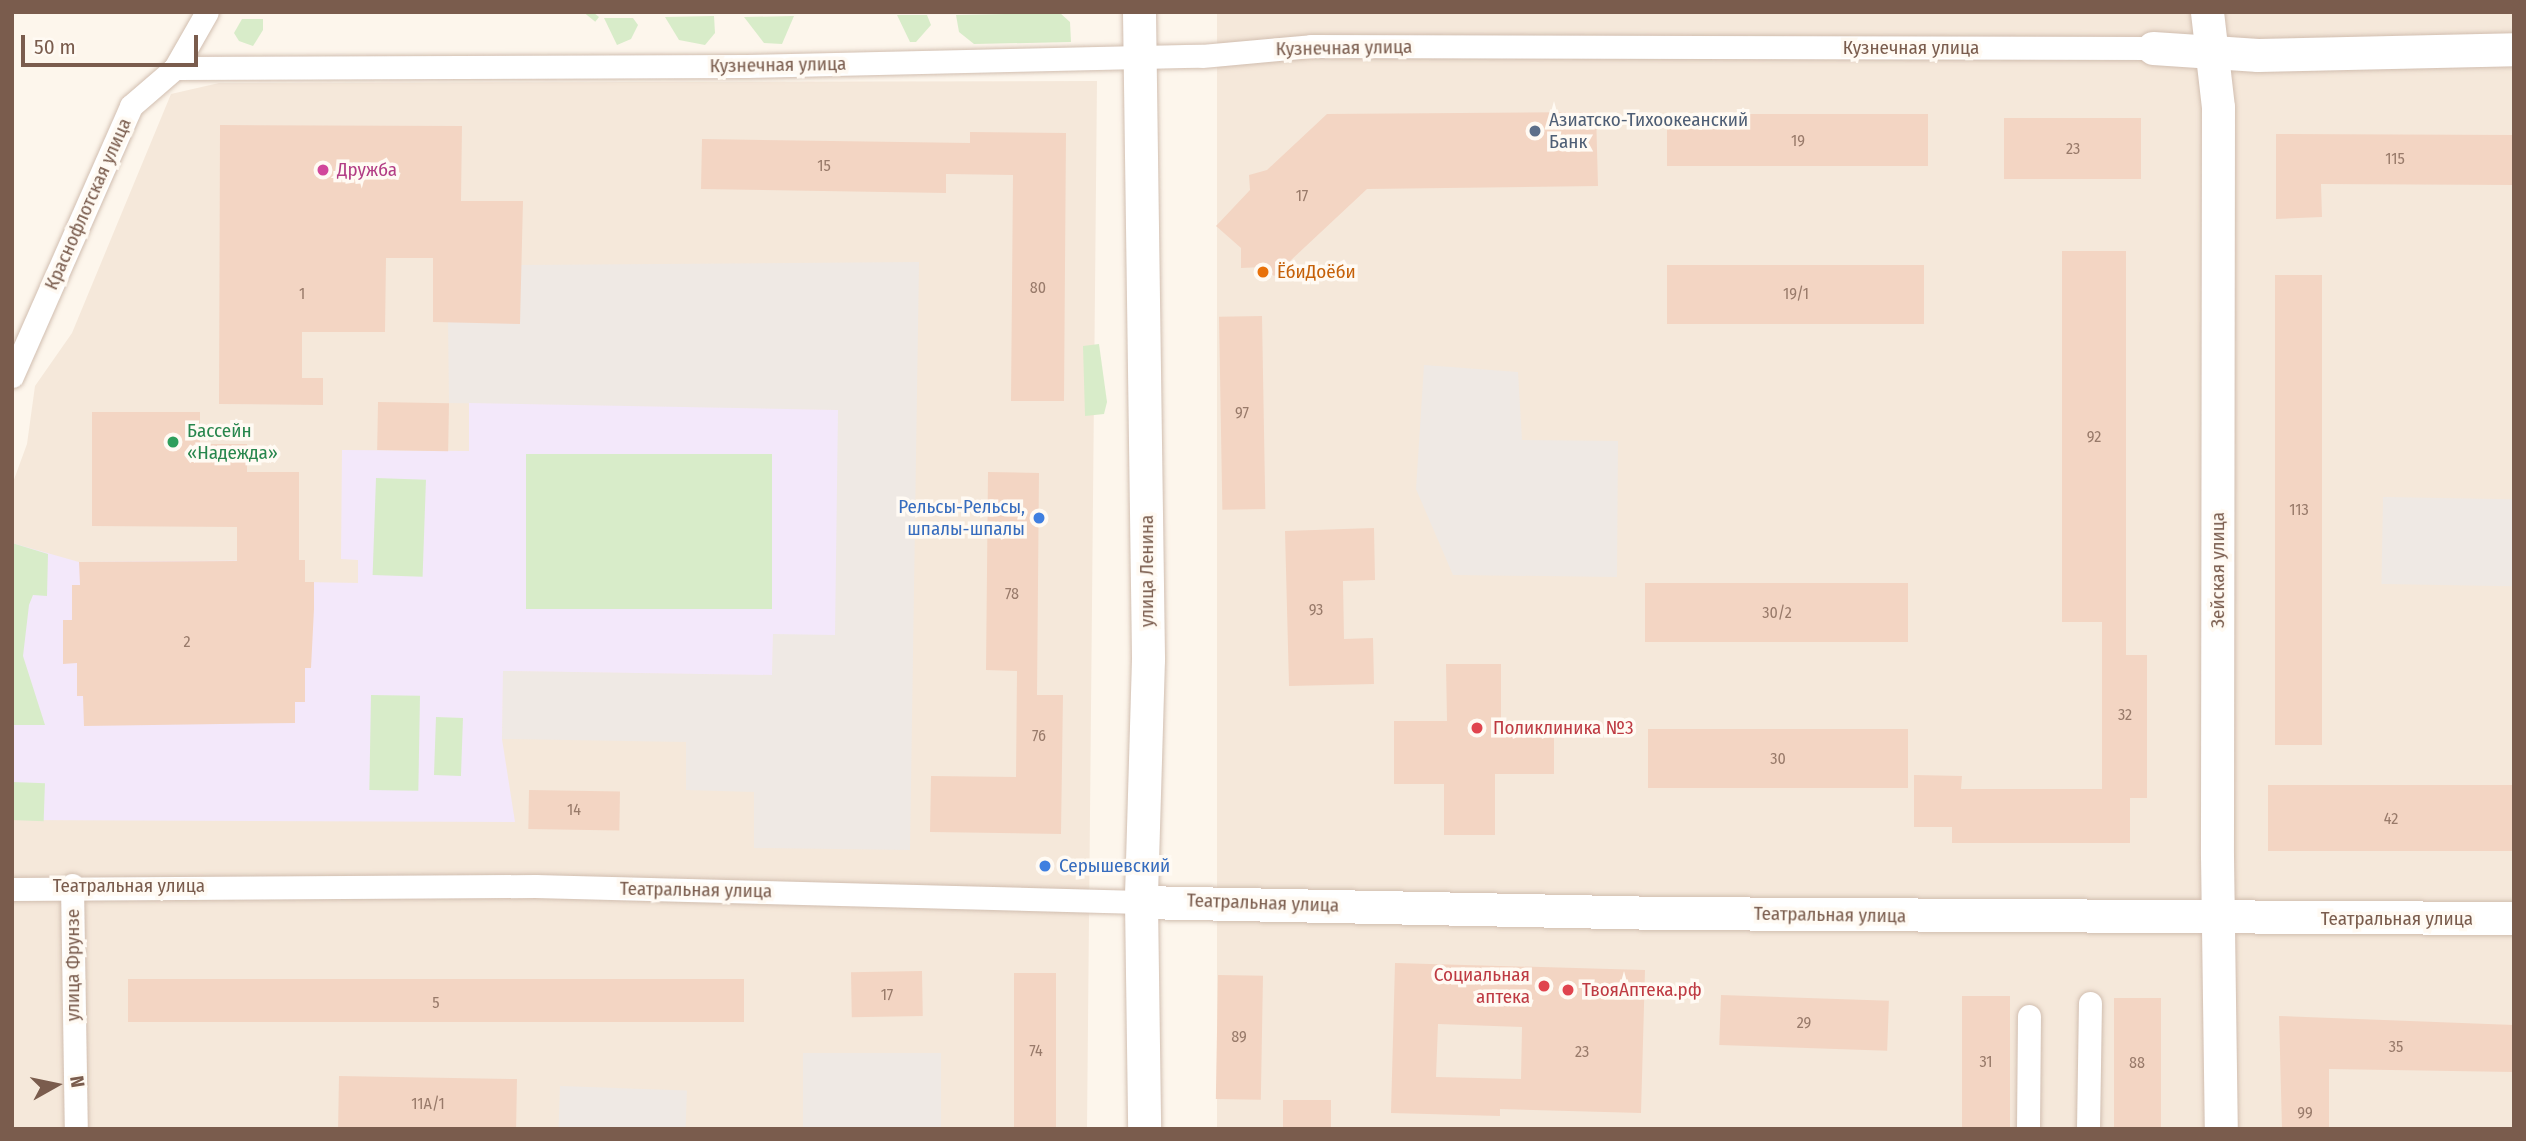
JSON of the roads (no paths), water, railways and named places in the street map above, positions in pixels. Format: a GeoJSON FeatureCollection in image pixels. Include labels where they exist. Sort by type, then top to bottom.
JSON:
{"type":"FeatureCollection","features":[{"type":"Feature","properties":{"kind":"main road","name":"улица Ленина"},"geometry":{"type":"LineString","coordinates":[[1139,12],[1148,645],[1141,902],[1144,1129]]}},
{"type":"Feature","properties":{"kind":"main road","name":"Зейская улица"},"geometry":{"type":"LineString","coordinates":[[2207,12],[2208,49],[2218,107],[2218,919],[2221,1129]]}},
{"type":"Feature","properties":{"kind":"main road","name":"Кузнечная улица"},"geometry":{"type":"LineString","coordinates":[[2153,48],[2208,49],[2258,55],[2514,49]]}},
{"type":"Feature","properties":{"kind":"main road","name":"Театральная улица"},"geometry":{"type":"LineString","coordinates":[[1141,902],[2218,919],[2514,918]]}},
{"type":"Feature","properties":{"kind":"street","name":"Краснофлотская улица"},"geometry":{"type":"LineString","coordinates":[[12,376],[131,106],[175,68],[207,12]]}},
{"type":"Feature","properties":{"kind":"street","name":"Кузнечная улица"},"geometry":{"type":"LineString","coordinates":[[175,68],[760,65],[1202,55],[1311,46],[2153,48]]}},
{"type":"Feature","properties":{"kind":"street","name":"Театральная улица"},"geometry":{"type":"LineString","coordinates":[[12,889],[72,885],[535,886],[1141,902]]}},
{"type":"Feature","properties":{"kind":"street","name":"улица Фрунзе"},"geometry":{"type":"LineString","coordinates":[[72,885],[76,1129]]}},
{"type":"Feature","properties":{"kind":"street"},"geometry":{"type":"LineString","coordinates":[[2088,1129],[2090,1003]]}},
{"type":"Feature","properties":{"kind":"street"},"geometry":{"type":"LineString","coordinates":[[2028,1129],[2029,1016]]}},
{"type":"Feature","properties":{"kind":"place","name":"Азиатско-Тихоокеанский Банк"},"geometry":{"type":"Point","coordinates":[1535,131]}},
{"type":"Feature","properties":{"kind":"place","name":"Дружба"},"geometry":{"type":"Point","coordinates":[323,170]}},
{"type":"Feature","properties":{"kind":"place","name":"ЁбиДоёби"},"geometry":{"type":"Point","coordinates":[1263,272]}},
{"type":"Feature","properties":{"kind":"place","name":"Бассейн «Надежда»"},"geometry":{"type":"Point","coordinates":[173,442]}},
{"type":"Feature","properties":{"kind":"place","name":"Рельсы-Рельсы, шпалы-шпалы"},"geometry":{"type":"Point","coordinates":[1039,518]}},
{"type":"Feature","properties":{"kind":"place","name":"Поликлиника №3"},"geometry":{"type":"Point","coordinates":[1477,728]}},
{"type":"Feature","properties":{"kind":"place","name":"Серышевский"},"geometry":{"type":"Point","coordinates":[1045,866]}},
{"type":"Feature","properties":{"kind":"place","name":"Социальная аптека"},"geometry":{"type":"Point","coordinates":[1544,986]}},
{"type":"Feature","properties":{"kind":"place","name":"ТвояАптека.рф"},"geometry":{"type":"Point","coordinates":[1568,990]}}]}
